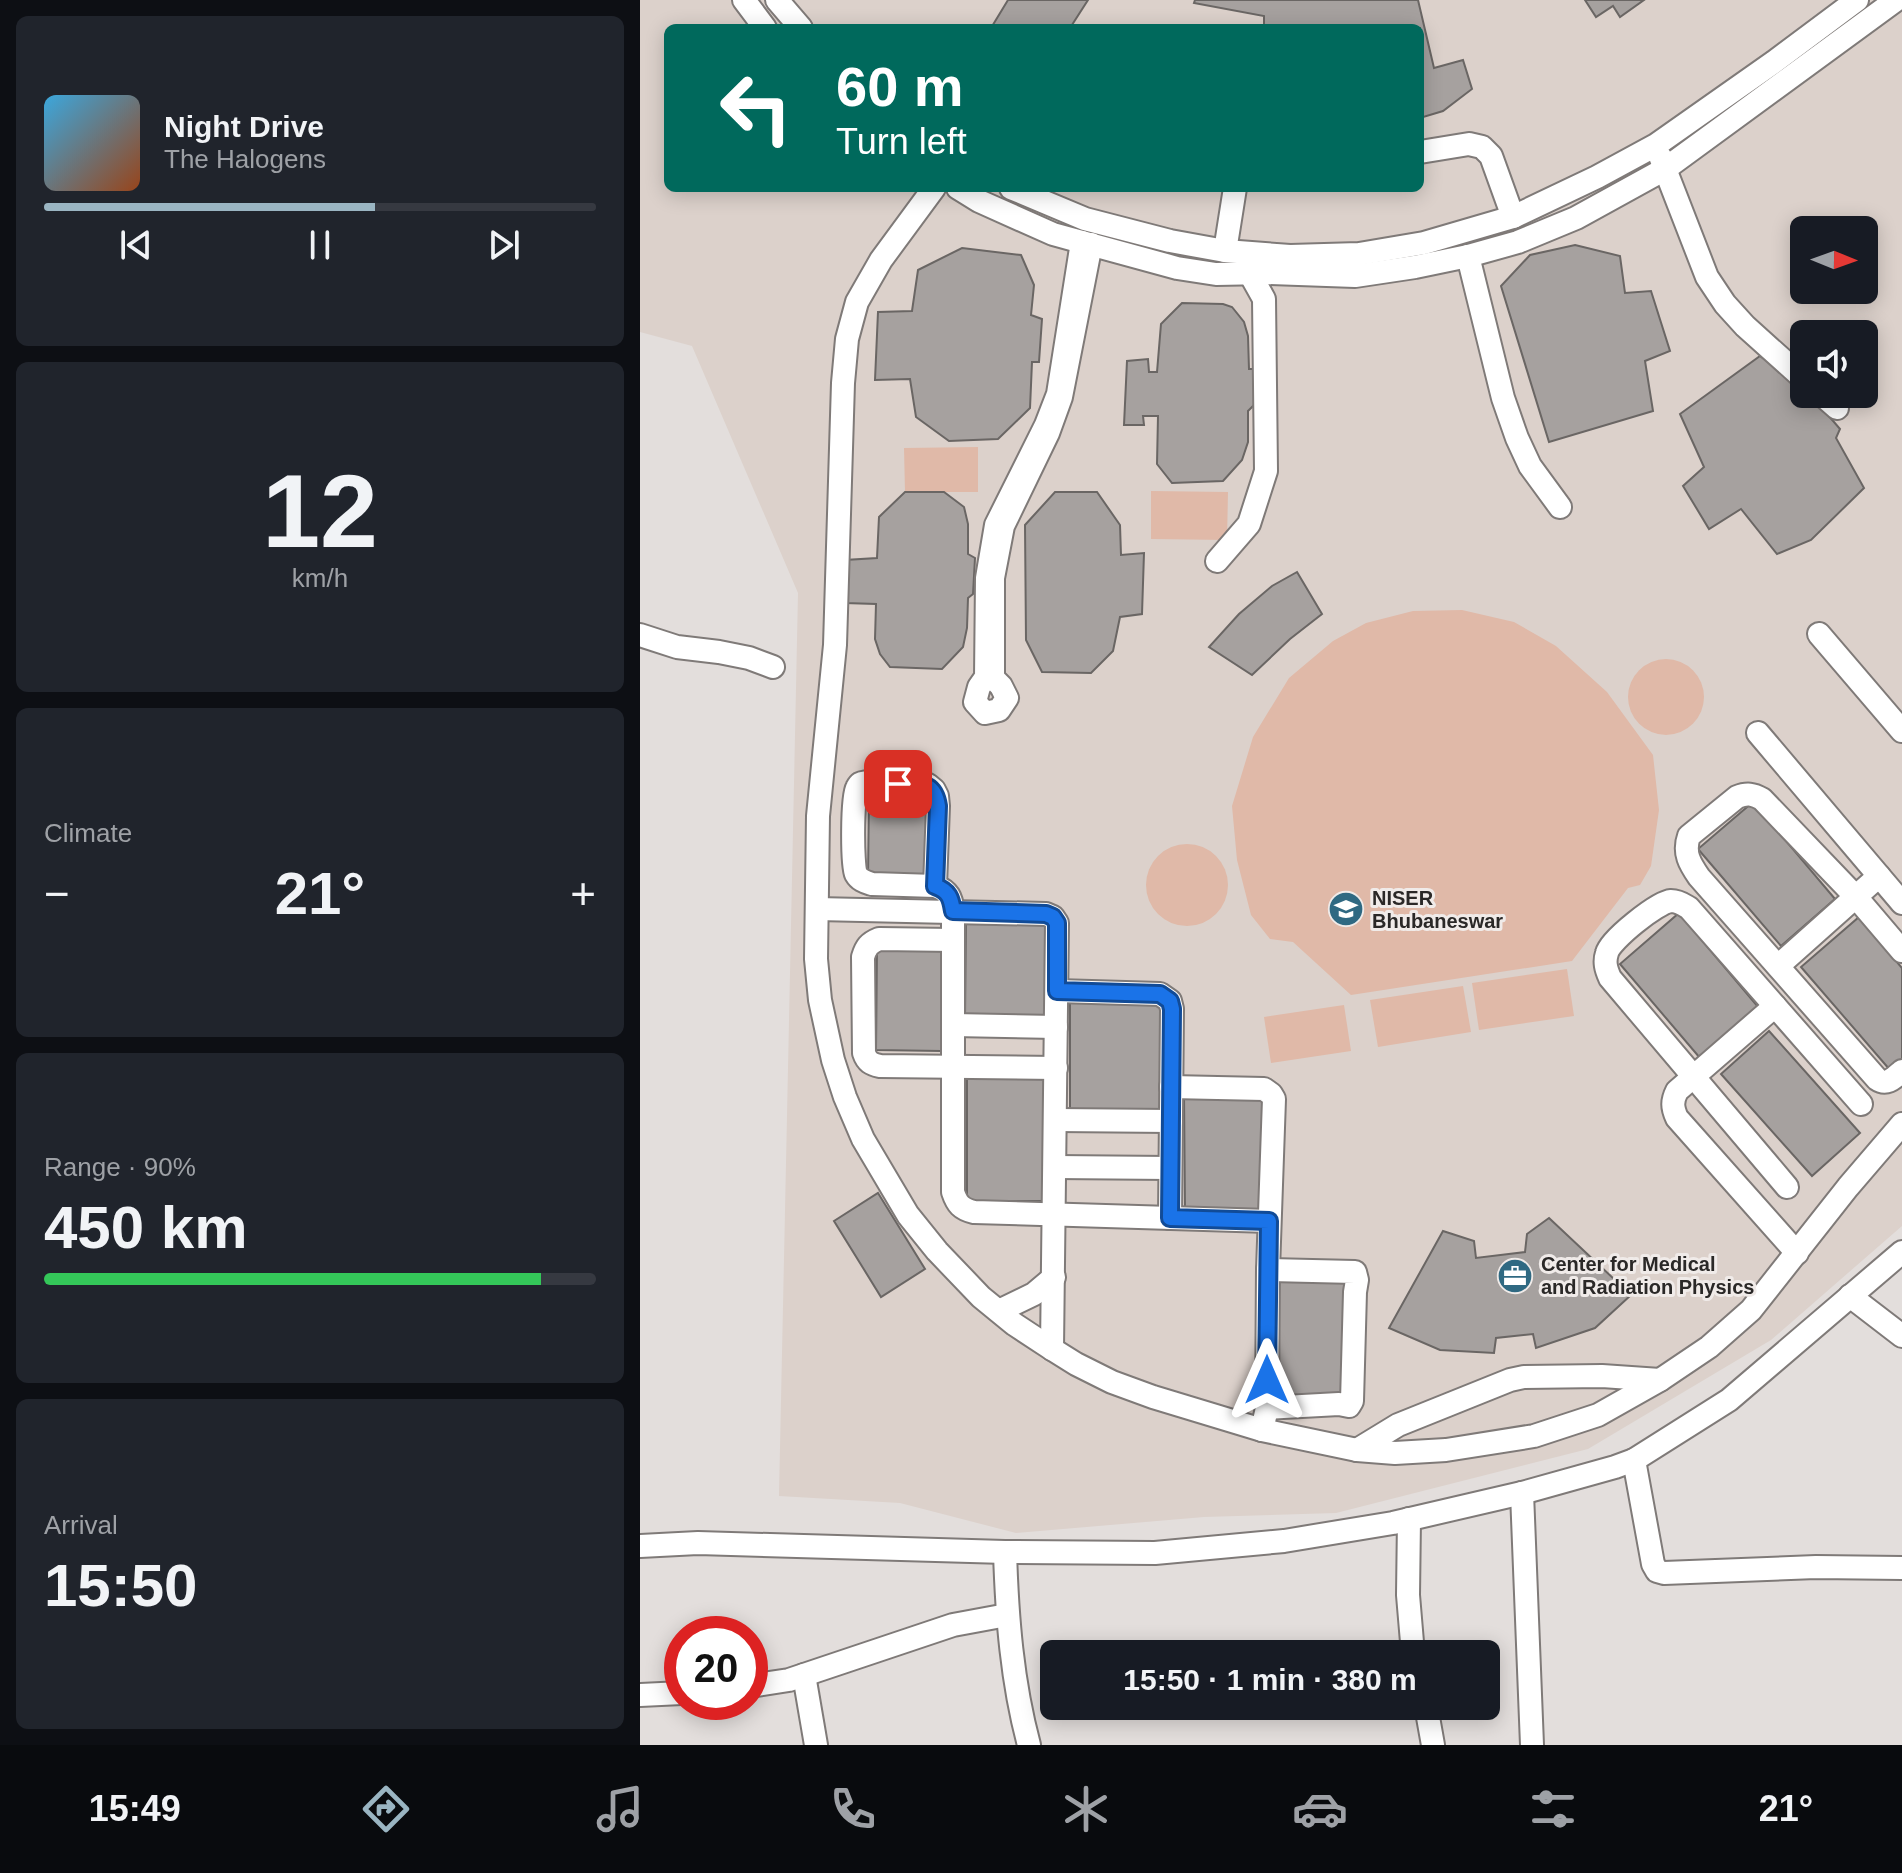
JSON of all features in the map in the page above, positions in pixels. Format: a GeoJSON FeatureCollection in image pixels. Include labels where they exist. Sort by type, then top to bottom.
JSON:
{"type":"FeatureCollection","features":[{"type":"Feature","properties":{"kind":"street"},"geometry":{"type":"LineString","coordinates":[[744,0],[762,24]]}},
{"type":"Feature","properties":{"kind":"street"},"geometry":{"type":"LineString","coordinates":[[777,0],[798,24]]}},
{"type":"Feature","properties":{"kind":"street"},"geometry":{"type":"LineString","coordinates":[[1021,192],[1085,219],[1170,241],[1225,251],[1290,256],[1359,254],[1424,243],[1513,217],[1656,145],[1857,0]]}},
{"type":"Feature","properties":{"kind":"street"},"geometry":{"type":"LineString","coordinates":[[964,192],[1053,234],[1177,268],[1216,274],[1355,276],[1415,267],[1518,242],[1576,218],[1665,169],[1896,0]]}},
{"type":"Feature","properties":{"kind":"street"},"geometry":{"type":"LineString","coordinates":[[1424,151],[1469,144],[1482,147],[1491,156],[1513,217]]}},
{"type":"Feature","properties":{"kind":"street"},"geometry":{"type":"LineString","coordinates":[[1656,145],[1707,277],[1745,326],[1790,366]]}},
{"type":"Feature","properties":{"kind":"street"},"geometry":{"type":"LineString","coordinates":[[931,192],[881,260],[857,302],[847,339],[835,645],[818,816],[816,959],[820,1000],[837,1072],[863,1139],[908,1215],[981,1297],[1052,1349],[1112,1382],[1262,1430],[1357,1450],[1395,1453],[1446,1450],[1534,1436],[1598,1415],[1660,1380],[1709,1347],[1751,1310],[1902,1124]]}},
{"type":"Feature","properties":{"kind":"street"},"geometry":{"type":"LineString","coordinates":[[1225,251],[1234,192]]}},
{"type":"Feature","properties":{"kind":"street"},"geometry":{"type":"LineString","coordinates":[[1087,243],[1061,397],[1048,433],[1003,526],[993,578],[993,678],[1007,698],[999,710],[985,713],[975,702],[986,677],[987,578],[996,525],[1046,425],[1058,394],[1087,243]]}},
{"type":"Feature","properties":{"kind":"street"},"geometry":{"type":"LineString","coordinates":[[1468,256],[1503,398],[1517,438],[1530,466],[1560,507]]}},
{"type":"Feature","properties":{"kind":"street"},"geometry":{"type":"LineString","coordinates":[[1217,561],[1249,524],[1266,471],[1264,299],[1250,274]]}},
{"type":"Feature","properties":{"kind":"street"},"geometry":{"type":"LineString","coordinates":[[1819,634],[1902,731]]}},
{"type":"Feature","properties":{"kind":"street"},"geometry":{"type":"LineString","coordinates":[[640,635],[677,647],[749,658],[773,667]]}},
{"type":"Feature","properties":{"kind":"street"},"geometry":{"type":"LineString","coordinates":[[1758,733],[1902,903]]}},
{"type":"Feature","properties":{"kind":"street"},"geometry":{"type":"LineString","coordinates":[[935,886],[938,806],[934,790],[928,785],[861,783],[855,790],[854,802],[854,864],[857,875],[863,882],[872,884],[935,886],[948,893],[951,899],[953,1192],[956,1203],[964,1210],[974,1212],[1269,1221]]}},
{"type":"Feature","properties":{"kind":"street"},"geometry":{"type":"LineString","coordinates":[[1902,951],[1856,897],[1762,799],[1745,794],[1737,797],[1689,836],[1687,855],[1690,865],[1877,1079],[1887,1082],[1902,1071]]}},
{"type":"Feature","properties":{"kind":"street"},"geometry":{"type":"LineString","coordinates":[[1778,966],[1879,876]]}},
{"type":"Feature","properties":{"kind":"street"},"geometry":{"type":"LineString","coordinates":[[1787,1187],[1610,978],[1605,966],[1606,953],[1611,944],[1658,906],[1669,901],[1689,908],[1861,1104]]}},
{"type":"Feature","properties":{"kind":"street"},"geometry":{"type":"LineString","coordinates":[[817,909],[1046,914],[1057,923],[1052,1349]]}},
{"type":"Feature","properties":{"kind":"street"},"geometry":{"type":"LineString","coordinates":[[953,940],[879,939],[865,948],[866,1060],[880,1066],[1056,1068]]}},
{"type":"Feature","properties":{"kind":"street"},"geometry":{"type":"LineString","coordinates":[[1057,991],[1160,994],[1170,1001],[1170,1218]]}},
{"type":"Feature","properties":{"kind":"street"},"geometry":{"type":"LineString","coordinates":[[1775,1006],[1677,1091],[1672,1109],[1797,1253]]}},
{"type":"Feature","properties":{"kind":"street"},"geometry":{"type":"LineString","coordinates":[[953,1025],[1056,1027]]}},
{"type":"Feature","properties":{"kind":"street"},"geometry":{"type":"LineString","coordinates":[[1171,1087],[1264,1089],[1274,1099],[1267,1408],[1262,1430]]}},
{"type":"Feature","properties":{"kind":"street"},"geometry":{"type":"LineString","coordinates":[[1056,1120],[1171,1121]]}},
{"type":"Feature","properties":{"kind":"street"},"geometry":{"type":"LineString","coordinates":[[1055,1167],[1170,1168]]}},
{"type":"Feature","properties":{"kind":"street"},"geometry":{"type":"LineString","coordinates":[[640,1546],[698,1543],[1155,1553],[1284,1541],[1409,1519],[1522,1493],[1634,1460],[1729,1400],[1902,1252]]}},
{"type":"Feature","properties":{"kind":"street"},"geometry":{"type":"LineString","coordinates":[[1267,1408],[1349,1406],[1352,1401],[1357,1280],[1355,1272],[1268,1270]]}},
{"type":"Feature","properties":{"kind":"street"},"geometry":{"type":"LineString","coordinates":[[999,1311],[1034,1294],[1054,1277]]}},
{"type":"Feature","properties":{"kind":"street"},"geometry":{"type":"LineString","coordinates":[[1850,1296],[1902,1336]]}},
{"type":"Feature","properties":{"kind":"street"},"geometry":{"type":"LineString","coordinates":[[1357,1450],[1398,1425],[1510,1380],[1602,1376],[1660,1380]]}},
{"type":"Feature","properties":{"kind":"street"},"geometry":{"type":"LineString","coordinates":[[1634,1460],[1653,1564],[1657,1571],[1902,1568]]}},
{"type":"Feature","properties":{"kind":"street"},"geometry":{"type":"LineString","coordinates":[[1522,1493],[1532,1745]]}},
{"type":"Feature","properties":{"kind":"street"},"geometry":{"type":"LineString","coordinates":[[1409,1519],[1408,1595],[1412,1640]]}},
{"type":"Feature","properties":{"kind":"street"},"geometry":{"type":"LineString","coordinates":[[1005,1552],[1007,1615],[1020,1709],[1029,1745]]}},
{"type":"Feature","properties":{"kind":"street"},"geometry":{"type":"LineString","coordinates":[[768,1683],[789,1680],[953,1625],[1007,1615]]}},
{"type":"Feature","properties":{"kind":"street"},"geometry":{"type":"LineString","coordinates":[[804,1675],[816,1745]]}},
{"type":"Feature","properties":{"kind":"street"},"geometry":{"type":"LineString","coordinates":[[640,1695],[664,1694]]}},
{"type":"Feature","properties":{"kind":"street"},"geometry":{"type":"LineString","coordinates":[[1429,1720],[1433,1745]]}},
{"type":"Feature","properties":{"kind":"shaded area","name":"NISER Bhubaneswar"},"geometry":{"type":"Polygon","coordinates":[[[640,0],[1902,0],[1902,1226],[1771,1340],[1588,1449],[1336,1513],[1204,1517],[1016,1533],[900,1503],[779,1496],[798,593],[692,346],[640,332],[640,0]]]}},
{"type":"Feature","properties":{"kind":"shaded area"},"geometry":{"type":"Polygon","coordinates":[[[978,447],[978,492],[905,492],[904,448],[978,447]]]}},
{"type":"Feature","properties":{"kind":"shaded area"},"geometry":{"type":"Polygon","coordinates":[[[1151,491],[1228,492],[1227,540],[1151,539],[1151,491]]]}},
{"type":"Feature","properties":{"kind":"shaded area"},"geometry":{"type":"Polygon","coordinates":[[[1462,610],[1514,622],[1556,646],[1607,692],[1653,755],[1659,810],[1651,866],[1640,885],[1628,888],[1572,961],[1351,995],[1293,942],[1270,939],[1251,915],[1237,860],[1232,806],[1253,737],[1289,678],[1333,641],[1366,623],[1413,611],[1462,610]]]}},
{"type":"Feature","properties":{"kind":"shaded area"},"geometry":{"type":"Polygon","coordinates":[[[1666,659],[1681,662],[1693,670],[1701,682],[1704,697],[1701,712],[1693,724],[1681,732],[1666,735],[1651,732],[1639,724],[1631,712],[1628,697],[1631,682],[1639,670],[1651,662],[1666,659]]]}},
{"type":"Feature","properties":{"kind":"shaded area"},"geometry":{"type":"Polygon","coordinates":[[[1179,844],[1195,844],[1210,851],[1221,862],[1228,885],[1225,901],[1216,914],[1195,926],[1179,926],[1164,919],[1153,908],[1146,893],[1146,877],[1153,862],[1164,851],[1179,844]]]}},
{"type":"Feature","properties":{"kind":"shaded area"},"geometry":{"type":"Polygon","coordinates":[[[1567,969],[1574,1016],[1479,1030],[1472,983],[1567,969]]]}},
{"type":"Feature","properties":{"kind":"shaded area"},"geometry":{"type":"Polygon","coordinates":[[[1463,986],[1471,1032],[1378,1047],[1370,1000],[1463,986]]]}},
{"type":"Feature","properties":{"kind":"shaded area"},"geometry":{"type":"Polygon","coordinates":[[[1344,1005],[1351,1051],[1271,1063],[1264,1017],[1344,1005]]]}},
{"type":"Feature","properties":{"kind":"building"},"geometry":{"type":"Polygon","coordinates":[[[1008,0],[1088,0],[1073,24],[993,24],[1008,0]]]}},
{"type":"Feature","properties":{"kind":"building"},"geometry":{"type":"Polygon","coordinates":[[[1195,0],[1418,0],[1424,24],[1264,24],[1264,16],[1194,3],[1195,0]]]}},
{"type":"Feature","properties":{"kind":"building"},"geometry":{"type":"Polygon","coordinates":[[[1585,0],[1644,0],[1620,17],[1613,6],[1596,17],[1585,0]]]}},
{"type":"Feature","properties":{"kind":"building"},"geometry":{"type":"Polygon","coordinates":[[[1424,26],[1434,68],[1463,60],[1472,89],[1443,111],[1424,117],[1424,26]]]}},
{"type":"Feature","properties":{"kind":"building"},"geometry":{"type":"Polygon","coordinates":[[[1575,245],[1620,256],[1625,293],[1651,291],[1670,351],[1645,361],[1653,411],[1549,442],[1501,286],[1530,255],[1575,245]]]}},
{"type":"Feature","properties":{"kind":"building"},"geometry":{"type":"Polygon","coordinates":[[[962,248],[1021,255],[1034,285],[1031,315],[1042,319],[1039,362],[1032,362],[1030,408],[998,439],[949,441],[916,417],[910,379],[875,380],[878,312],[912,311],[918,270],[962,248]]]}},
{"type":"Feature","properties":{"kind":"building"},"geometry":{"type":"Polygon","coordinates":[[[1182,303],[1232,307],[1244,322],[1248,336],[1249,369],[1254,369],[1254,405],[1248,411],[1248,442],[1242,460],[1223,481],[1172,483],[1157,464],[1158,416],[1143,416],[1144,425],[1124,425],[1127,361],[1148,359],[1149,372],[1157,372],[1161,324],[1182,303]]]}},
{"type":"Feature","properties":{"kind":"building"},"geometry":{"type":"Polygon","coordinates":[[[1760,356],[1790,381],[1790,408],[1822,408],[1840,429],[1836,438],[1864,488],[1811,540],[1777,554],[1741,509],[1709,529],[1683,486],[1704,467],[1680,414],[1760,356]]]}},
{"type":"Feature","properties":{"kind":"building"},"geometry":{"type":"Polygon","coordinates":[[[905,492],[944,492],[964,507],[968,524],[968,554],[975,558],[973,594],[968,598],[967,628],[963,647],[942,669],[890,667],[880,654],[875,639],[876,604],[845,603],[845,560],[877,558],[879,517],[905,492]]]}},
{"type":"Feature","properties":{"kind":"building"},"geometry":{"type":"Polygon","coordinates":[[[1055,492],[1097,492],[1120,525],[1121,555],[1144,553],[1142,614],[1120,617],[1113,651],[1091,673],[1042,672],[1026,640],[1025,525],[1055,492]]]}},
{"type":"Feature","properties":{"kind":"building"},"geometry":{"type":"Polygon","coordinates":[[[1297,572],[1322,614],[1252,675],[1209,647],[1239,614],[1272,586],[1297,572]]]}},
{"type":"Feature","properties":{"kind":"building"},"geometry":{"type":"Polygon","coordinates":[[[869,793],[931,794],[929,880],[868,879],[869,793]]]}},
{"type":"Feature","properties":{"kind":"building"},"geometry":{"type":"Polygon","coordinates":[[[1753,802],[1835,899],[1781,946],[1698,849],[1753,802]]]}},
{"type":"Feature","properties":{"kind":"building"},"geometry":{"type":"Polygon","coordinates":[[[1679,913],[1759,1008],[1700,1058],[1620,964],[1679,913]]]}},
{"type":"Feature","properties":{"kind":"building"},"geometry":{"type":"Polygon","coordinates":[[[1859,917],[1902,968],[1902,1060],[1890,1070],[1801,967],[1859,917]]]}},
{"type":"Feature","properties":{"kind":"building"},"geometry":{"type":"Polygon","coordinates":[[[966,919],[1050,920],[1049,1018],[965,1017],[966,919]]]}},
{"type":"Feature","properties":{"kind":"building"},"geometry":{"type":"Polygon","coordinates":[[[877,947],[942,947],[941,1051],[876,1050],[877,947]]]}},
{"type":"Feature","properties":{"kind":"building"},"geometry":{"type":"Polygon","coordinates":[[[1160,1002],[1160,1109],[1070,1109],[1070,1003],[1160,1002]]]}},
{"type":"Feature","properties":{"kind":"building"},"geometry":{"type":"Polygon","coordinates":[[[1769,1031],[1860,1133],[1812,1176],[1721,1074],[1769,1031]]]}},
{"type":"Feature","properties":{"kind":"building"},"geometry":{"type":"Polygon","coordinates":[[[967,1072],[1048,1072],[1048,1201],[967,1201],[967,1072]]]}},
{"type":"Feature","properties":{"kind":"building"},"geometry":{"type":"Polygon","coordinates":[[[1262,1094],[1263,1210],[1185,1211],[1184,1095],[1262,1094]]]}},
{"type":"Feature","properties":{"kind":"building"},"geometry":{"type":"Polygon","coordinates":[[[878,1193],[925,1269],[881,1297],[834,1221],[878,1193]]]}},
{"type":"Feature","properties":{"kind":"building","name":"Center for Medical and Radiation Physics"},"geometry":{"type":"Polygon","coordinates":[[[1549,1218],[1631,1295],[1595,1328],[1536,1348],[1533,1334],[1496,1338],[1494,1353],[1440,1350],[1389,1328],[1443,1231],[1474,1241],[1476,1258],[1525,1252],[1527,1234],[1549,1218]]]}},
{"type":"Feature","properties":{"kind":"building"},"geometry":{"type":"Polygon","coordinates":[[[1279,1279],[1353,1280],[1352,1397],[1277,1396],[1279,1279]]]}},
{"type":"Feature","properties":{"kind":"place","name":"NISER Bhubaneswar"},"geometry":{"type":"Point","coordinates":[1346,909]}},
{"type":"Feature","properties":{"kind":"place","name":"Center for Medical and Radiation Physics"},"geometry":{"type":"Point","coordinates":[1515,1276]}},
{"type":"Feature","properties":{"kind":"route"},"geometry":{"type":"LineString","coordinates":[[898,784],[928,785],[937,796],[935,886],[948,893],[953,911],[1046,914],[1053,917],[1057,923],[1057,991],[1160,994],[1170,1001],[1170,1218],[1269,1221],[1267,1380]]}}]}
